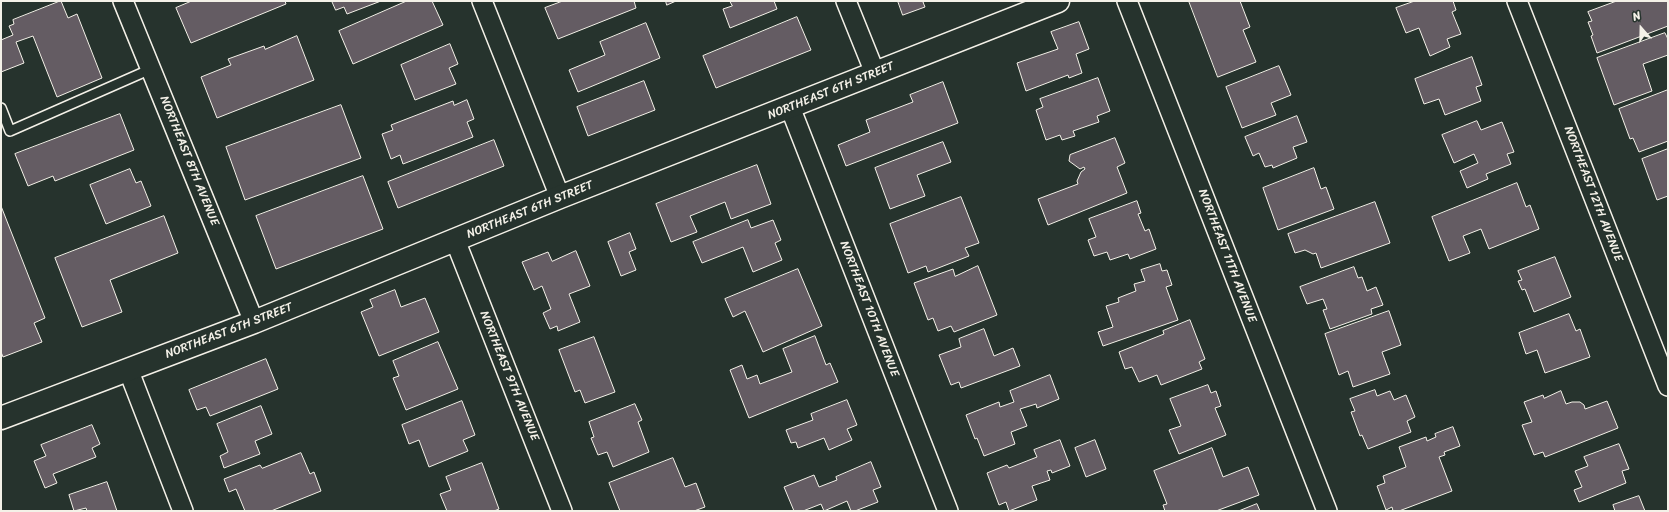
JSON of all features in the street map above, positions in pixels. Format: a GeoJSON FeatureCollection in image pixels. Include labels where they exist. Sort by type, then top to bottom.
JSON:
{"type":"FeatureCollection","features":[{"type":"Feature","properties":{"kind":"street","name":"NORTHEAST 8TH AVENUE"},"geometry":{"type":"LineString","coordinates":[[123,1],[254,322]]}},
{"type":"Feature","properties":{"kind":"street"},"geometry":{"type":"LineString","coordinates":[[482,1],[560,197]]}},
{"type":"Feature","properties":{"kind":"street"},"geometry":{"type":"LineString","coordinates":[[846,1],[875,73]]}},
{"type":"Feature","properties":{"kind":"street","name":"NORTHEAST 6TH STREET"},"geometry":{"type":"LineString","coordinates":[[1,418],[254,322],[560,197],[1058,1]]}},
{"type":"Feature","properties":{"kind":"street","name":"NORTHEAST 11TH AVENUE"},"geometry":{"type":"LineString","coordinates":[[1127,1],[1327,511]]}},
{"type":"Feature","properties":{"kind":"street","name":"NORTHEAST 12TH AVENUE"},"geometry":{"type":"LineString","coordinates":[[1517,1],[1668,386]]}},
{"type":"Feature","properties":{"kind":"street","name":"NORTHEAST 10TH AVENUE"},"geometry":{"type":"LineString","coordinates":[[790,107],[948,511]]}},
{"type":"Feature","properties":{"kind":"street","name":"NORTHEAST 9TH AVENUE"},"geometry":{"type":"LineString","coordinates":[[455,240],[562,511]]}},
{"type":"Feature","properties":{"kind":"street"},"geometry":{"type":"LineString","coordinates":[[128,369],[183,511]]}},
{"type":"Feature","properties":{"kind":"lane"},"geometry":{"type":"LineString","coordinates":[[1,108],[10,131],[151,69]]}},
{"type":"Feature","properties":{"kind":"building"},"geometry":{"type":"Polygon","coordinates":[[[61,1],[68,18],[77,14],[102,78],[57,97],[33,36],[16,42],[24,63],[1,72],[1,40],[13,35],[9,26],[14,24],[13,20],[61,1]]]}},
{"type":"Feature","properties":{"kind":"building"},"geometry":{"type":"Polygon","coordinates":[[[192,1],[285,1],[286,4],[191,43],[176,8],[192,1]]]}},
{"type":"Feature","properties":{"kind":"building"},"geometry":{"type":"Polygon","coordinates":[[[332,1],[381,1],[347,14],[344,7],[336,10],[332,1]]]}},
{"type":"Feature","properties":{"kind":"building"},"geometry":{"type":"Polygon","coordinates":[[[407,1],[432,1],[443,25],[353,64],[339,31],[407,1]]]}},
{"type":"Feature","properties":{"kind":"building"},"geometry":{"type":"Polygon","coordinates":[[[563,1],[634,1],[636,8],[558,39],[545,8],[563,1]]]}},
{"type":"Feature","properties":{"kind":"building"},"geometry":{"type":"Polygon","coordinates":[[[666,1],[676,1],[667,5],[666,1]]]}},
{"type":"Feature","properties":{"kind":"building"},"geometry":{"type":"Polygon","coordinates":[[[730,1],[774,1],[777,9],[730,28],[723,9],[732,6],[730,1]]]}},
{"type":"Feature","properties":{"kind":"building"},"geometry":{"type":"Polygon","coordinates":[[[898,1],[926,1],[923,2],[925,7],[903,15],[898,1]]]}},
{"type":"Feature","properties":{"kind":"building"},"geometry":{"type":"Polygon","coordinates":[[[1189,1],[1240,1],[1250,27],[1243,30],[1256,62],[1218,77],[1189,1]]]}},
{"type":"Feature","properties":{"kind":"building"},"geometry":{"type":"Polygon","coordinates":[[[1415,1],[1453,1],[1456,10],[1452,12],[1461,34],[1447,39],[1450,47],[1430,56],[1419,28],[1406,33],[1396,8],[1415,1]]]}},
{"type":"Feature","properties":{"kind":"building"},"geometry":{"type":"Polygon","coordinates":[[[1617,1],[1668,1],[1668,26],[1597,53],[1591,36],[1593,35],[1588,22],[1592,21],[1588,12],[1617,1]]]}},
{"type":"Feature","properties":{"kind":"building"},"geometry":{"type":"Polygon","coordinates":[[[797,17],[811,50],[716,88],[703,56],[797,17]]]}},
{"type":"Feature","properties":{"kind":"building"},"geometry":{"type":"Polygon","coordinates":[[[1079,22],[1089,49],[1076,54],[1082,73],[1069,78],[1068,75],[1026,91],[1017,63],[1058,49],[1051,32],[1079,22]]]}},
{"type":"Feature","properties":{"kind":"building"},"geometry":{"type":"Polygon","coordinates":[[[646,23],[660,58],[578,92],[569,70],[605,55],[600,42],[646,23]]]}},
{"type":"Feature","properties":{"kind":"building"},"geometry":{"type":"Polygon","coordinates":[[[1665,33],[1668,39],[1668,55],[1643,64],[1652,91],[1614,105],[1597,58],[1665,33]]]}},
{"type":"Feature","properties":{"kind":"building"},"geometry":{"type":"Polygon","coordinates":[[[297,36],[314,80],[217,118],[201,77],[231,65],[228,59],[264,46],[265,49],[297,36]]]}},
{"type":"Feature","properties":{"kind":"building"},"geometry":{"type":"Polygon","coordinates":[[[450,44],[458,64],[449,68],[456,84],[415,100],[401,65],[450,44]]]}},
{"type":"Feature","properties":{"kind":"building"},"geometry":{"type":"Polygon","coordinates":[[[1472,57],[1482,85],[1476,87],[1481,101],[1445,115],[1439,99],[1424,104],[1415,79],[1472,57]]]}},
{"type":"Feature","properties":{"kind":"building"},"geometry":{"type":"Polygon","coordinates":[[[1279,66],[1291,95],[1271,103],[1276,115],[1242,128],[1226,87],[1279,66]]]}},
{"type":"Feature","properties":{"kind":"building"},"geometry":{"type":"Polygon","coordinates":[[[1098,78],[1110,111],[1097,116],[1099,122],[1073,131],[1075,136],[1062,140],[1060,135],[1046,140],[1036,110],[1043,107],[1040,99],[1098,78]]]}},
{"type":"Feature","properties":{"kind":"building"},"geometry":{"type":"Polygon","coordinates":[[[644,81],[655,110],[588,136],[577,107],[644,81]]]}},
{"type":"Feature","properties":{"kind":"building"},"geometry":{"type":"Polygon","coordinates":[[[943,82],[958,123],[846,166],[838,145],[870,132],[866,120],[913,102],[910,95],[943,82]]]}},
{"type":"Feature","properties":{"kind":"building"},"geometry":{"type":"Polygon","coordinates":[[[1668,90],[1668,141],[1639,152],[1633,138],[1630,139],[1619,109],[1668,90]]]}},
{"type":"Feature","properties":{"kind":"building"},"geometry":{"type":"Polygon","coordinates":[[[467,100],[474,119],[467,122],[473,137],[403,164],[400,155],[391,159],[382,134],[393,130],[391,125],[453,101],[454,105],[467,100]]]}},
{"type":"Feature","properties":{"kind":"building"},"geometry":{"type":"Polygon","coordinates":[[[341,105],[361,158],[245,200],[226,147],[341,105]]]}},
{"type":"Feature","properties":{"kind":"building"},"geometry":{"type":"Polygon","coordinates":[[[120,114],[134,150],[55,181],[53,176],[28,186],[15,154],[120,114]]]}},
{"type":"Feature","properties":{"kind":"building"},"geometry":{"type":"Polygon","coordinates":[[[1297,116],[1307,142],[1293,147],[1297,158],[1273,168],[1272,165],[1265,167],[1259,153],[1253,156],[1245,137],[1297,116]]]}},
{"type":"Feature","properties":{"kind":"building"},"geometry":{"type":"Polygon","coordinates":[[[1477,121],[1481,130],[1502,122],[1514,152],[1507,154],[1511,164],[1486,174],[1488,179],[1467,188],[1460,171],[1478,163],[1474,154],[1454,163],[1442,135],[1477,121]]]}},
{"type":"Feature","properties":{"kind":"building"},"geometry":{"type":"Polygon","coordinates":[[[1115,138],[1125,163],[1117,167],[1127,193],[1048,225],[1038,199],[1078,184],[1077,181],[1081,172],[1085,169],[1084,167],[1080,169],[1069,161],[1070,155],[1115,138]]]}},
{"type":"Feature","properties":{"kind":"building"},"geometry":{"type":"Polygon","coordinates":[[[494,140],[504,166],[398,208],[388,182],[494,140]]]}},
{"type":"Feature","properties":{"kind":"building"},"geometry":{"type":"Polygon","coordinates":[[[943,142],[951,162],[917,175],[925,196],[890,209],[875,168],[943,142]]]}},
{"type":"Feature","properties":{"kind":"building"},"geometry":{"type":"Polygon","coordinates":[[[1668,149],[1668,196],[1657,200],[1642,159],[1668,149]]]}},
{"type":"Feature","properties":{"kind":"building"},"geometry":{"type":"Polygon","coordinates":[[[757,165],[771,204],[731,219],[725,202],[690,216],[697,232],[671,242],[656,204],[757,165]]]}},
{"type":"Feature","properties":{"kind":"building"},"geometry":{"type":"Polygon","coordinates":[[[1314,168],[1321,189],[1326,187],[1334,209],[1278,230],[1263,188],[1314,168]]]}},
{"type":"Feature","properties":{"kind":"building"},"geometry":{"type":"Polygon","coordinates":[[[130,169],[136,183],[141,181],[151,206],[106,224],[90,185],[130,169]]]}},
{"type":"Feature","properties":{"kind":"building"},"geometry":{"type":"Polygon","coordinates":[[[363,176],[383,229],[276,269],[256,216],[363,176]]]}},
{"type":"Feature","properties":{"kind":"building"},"geometry":{"type":"Polygon","coordinates":[[[1517,183],[1526,207],[1530,205],[1539,229],[1489,249],[1481,229],[1463,236],[1470,253],[1449,261],[1432,217],[1517,183]]]}},
{"type":"Feature","properties":{"kind":"building"},"geometry":{"type":"Polygon","coordinates":[[[961,197],[979,243],[965,248],[969,256],[928,272],[926,266],[908,273],[890,224],[961,197]]]}},
{"type":"Feature","properties":{"kind":"building"},"geometry":{"type":"Polygon","coordinates":[[[1137,201],[1141,213],[1138,214],[1145,231],[1149,229],[1156,249],[1130,259],[1128,254],[1110,260],[1107,252],[1094,256],[1088,240],[1096,237],[1089,219],[1137,201]]]}},
{"type":"Feature","properties":{"kind":"building"},"geometry":{"type":"Polygon","coordinates":[[[1375,202],[1390,243],[1321,268],[1316,253],[1313,254],[1305,250],[1295,253],[1288,234],[1375,202]]]}},
{"type":"Feature","properties":{"kind":"building"},"geometry":{"type":"Polygon","coordinates":[[[1,206],[45,318],[34,323],[42,342],[3,357],[1,352],[1,206]]]}},
{"type":"Feature","properties":{"kind":"building"},"geometry":{"type":"Polygon","coordinates":[[[164,216],[178,253],[110,280],[122,312],[82,327],[55,258],[164,216]]]}},
{"type":"Feature","properties":{"kind":"building"},"geometry":{"type":"Polygon","coordinates":[[[748,220],[751,228],[773,220],[781,240],[775,243],[782,260],[753,272],[743,247],[702,263],[693,242],[748,220]]]}},
{"type":"Feature","properties":{"kind":"building"},"geometry":{"type":"Polygon","coordinates":[[[630,233],[636,249],[629,252],[636,270],[621,276],[608,242],[630,233]]]}},
{"type":"Feature","properties":{"kind":"building"},"geometry":{"type":"Polygon","coordinates":[[[576,251],[590,286],[569,294],[580,322],[558,331],[557,326],[550,329],[543,313],[551,309],[542,286],[534,290],[522,262],[548,252],[552,261],[576,251]]]}},
{"type":"Feature","properties":{"kind":"building"},"geometry":{"type":"Polygon","coordinates":[[[1555,257],[1571,297],[1534,312],[1525,289],[1522,290],[1518,281],[1522,280],[1518,271],[1555,257]]]}},
{"type":"Feature","properties":{"kind":"building"},"geometry":{"type":"Polygon","coordinates":[[[1160,264],[1162,271],[1167,270],[1172,285],[1166,287],[1178,320],[1103,346],[1098,332],[1113,327],[1106,306],[1119,302],[1118,298],[1136,291],[1134,284],[1145,281],[1141,270],[1160,264]]]}},
{"type":"Feature","properties":{"kind":"building"},"geometry":{"type":"Polygon","coordinates":[[[978,266],[997,315],[954,332],[951,326],[938,331],[933,318],[928,320],[914,283],[953,269],[955,276],[978,266]]]}},
{"type":"Feature","properties":{"kind":"building"},"geometry":{"type":"Polygon","coordinates":[[[1354,267],[1358,278],[1362,277],[1367,291],[1376,287],[1383,305],[1371,309],[1372,314],[1330,329],[1323,310],[1327,309],[1323,299],[1307,304],[1300,287],[1354,267]]]}},
{"type":"Feature","properties":{"kind":"building"},"geometry":{"type":"Polygon","coordinates":[[[798,269],[822,326],[763,352],[745,311],[733,317],[725,299],[798,269]]]}},
{"type":"Feature","properties":{"kind":"building"},"geometry":{"type":"Polygon","coordinates":[[[395,290],[401,307],[425,298],[439,332],[379,356],[361,312],[373,307],[370,300],[395,290]]]}},
{"type":"Feature","properties":{"kind":"building"},"geometry":{"type":"Polygon","coordinates":[[[1389,311],[1401,345],[1382,352],[1390,374],[1353,387],[1348,371],[1339,375],[1325,334],[1389,311]]]}},
{"type":"Feature","properties":{"kind":"building"},"geometry":{"type":"Polygon","coordinates":[[[1569,314],[1576,331],[1580,329],[1590,357],[1545,373],[1537,350],[1526,354],[1519,333],[1569,314]]]}},
{"type":"Feature","properties":{"kind":"building"},"geometry":{"type":"Polygon","coordinates":[[[1190,320],[1205,359],[1199,362],[1202,369],[1161,385],[1157,375],[1139,382],[1132,367],[1125,369],[1119,352],[1164,334],[1163,331],[1190,320]]]}},
{"type":"Feature","properties":{"kind":"building"},"geometry":{"type":"Polygon","coordinates":[[[984,329],[994,356],[1013,348],[1020,366],[961,388],[959,382],[951,385],[939,355],[961,347],[959,339],[984,329]]]}},
{"type":"Feature","properties":{"kind":"building"},"geometry":{"type":"Polygon","coordinates":[[[815,336],[826,365],[830,363],[838,382],[749,418],[730,370],[742,365],[747,379],[757,375],[760,384],[792,372],[783,349],[815,336]]]}},
{"type":"Feature","properties":{"kind":"building"},"geometry":{"type":"Polygon","coordinates":[[[594,337],[615,392],[585,403],[580,390],[575,392],[559,350],[594,337]]]}},
{"type":"Feature","properties":{"kind":"building"},"geometry":{"type":"Polygon","coordinates":[[[438,342],[458,389],[406,410],[393,378],[399,376],[393,361],[438,342]]]}},
{"type":"Feature","properties":{"kind":"building"},"geometry":{"type":"Polygon","coordinates":[[[266,359],[278,389],[210,416],[206,407],[197,410],[189,390],[266,359]]]}},
{"type":"Feature","properties":{"kind":"building"},"geometry":{"type":"Polygon","coordinates":[[[1050,375],[1059,399],[1037,408],[1036,404],[1020,409],[1027,426],[1011,432],[1015,444],[984,456],[977,438],[975,439],[966,415],[999,402],[1000,407],[1014,402],[1010,391],[1050,375]]]}},
{"type":"Feature","properties":{"kind":"building"},"geometry":{"type":"Polygon","coordinates":[[[1208,385],[1211,393],[1216,391],[1221,406],[1215,408],[1226,435],[1179,454],[1169,430],[1181,426],[1170,399],[1208,385]]]}},
{"type":"Feature","properties":{"kind":"building"},"geometry":{"type":"Polygon","coordinates":[[[1375,390],[1377,396],[1390,391],[1394,400],[1406,395],[1415,417],[1407,421],[1411,432],[1368,449],[1362,435],[1360,436],[1351,412],[1355,411],[1350,399],[1375,390]]]}},
{"type":"Feature","properties":{"kind":"building"},"geometry":{"type":"Polygon","coordinates":[[[1561,391],[1566,404],[1580,402],[1584,405],[1585,409],[1607,401],[1618,428],[1545,457],[1543,452],[1534,455],[1522,425],[1532,422],[1524,402],[1543,395],[1544,398],[1561,391]]]}},
{"type":"Feature","properties":{"kind":"building"},"geometry":{"type":"Polygon","coordinates":[[[847,400],[857,425],[847,429],[852,440],[829,450],[824,438],[798,448],[796,442],[791,443],[786,430],[813,420],[811,414],[847,400]]]}},
{"type":"Feature","properties":{"kind":"building"},"geometry":{"type":"Polygon","coordinates":[[[462,401],[475,435],[463,440],[468,451],[429,467],[419,440],[409,444],[402,425],[462,401]]]}},
{"type":"Feature","properties":{"kind":"building"},"geometry":{"type":"Polygon","coordinates":[[[635,404],[642,420],[638,422],[649,452],[613,467],[607,452],[598,455],[591,438],[594,437],[589,422],[635,404]]]}},
{"type":"Feature","properties":{"kind":"building"},"geometry":{"type":"Polygon","coordinates":[[[261,406],[272,434],[255,441],[260,454],[224,468],[220,456],[228,452],[217,424],[261,406]]]}},
{"type":"Feature","properties":{"kind":"building"},"geometry":{"type":"Polygon","coordinates":[[[92,425],[100,444],[92,448],[96,457],[53,474],[57,483],[45,488],[34,461],[46,456],[41,445],[92,425]]]}},
{"type":"Feature","properties":{"kind":"building"},"geometry":{"type":"Polygon","coordinates":[[[1453,427],[1460,446],[1444,452],[1445,455],[1439,457],[1452,491],[1399,511],[1393,511],[1392,507],[1386,510],[1377,486],[1385,483],[1383,476],[1406,467],[1399,447],[1426,437],[1427,441],[1436,437],[1435,434],[1453,427]]]}},
{"type":"Feature","properties":{"kind":"building"},"geometry":{"type":"Polygon","coordinates":[[[1060,440],[1070,466],[1052,473],[1051,470],[1047,471],[1050,480],[1032,486],[1037,500],[1009,511],[1006,502],[999,505],[987,473],[1007,465],[1009,468],[1037,457],[1034,450],[1060,440]]]}},
{"type":"Feature","properties":{"kind":"building"},"geometry":{"type":"Polygon","coordinates":[[[1095,440],[1106,469],[1086,477],[1075,448],[1095,440]]]}},
{"type":"Feature","properties":{"kind":"building"},"geometry":{"type":"Polygon","coordinates":[[[1619,444],[1629,469],[1622,471],[1626,483],[1579,502],[1574,490],[1582,487],[1575,471],[1588,466],[1584,457],[1619,444]]]}},
{"type":"Feature","properties":{"kind":"building"},"geometry":{"type":"Polygon","coordinates":[[[1212,448],[1223,477],[1248,467],[1259,495],[1216,511],[1165,511],[1163,505],[1167,504],[1154,471],[1212,448]]]}},
{"type":"Feature","properties":{"kind":"building"},"geometry":{"type":"Polygon","coordinates":[[[301,453],[310,474],[314,472],[321,491],[271,511],[245,511],[236,489],[229,492],[224,479],[260,465],[262,468],[301,453]]]}},
{"type":"Feature","properties":{"kind":"building"},"geometry":{"type":"Polygon","coordinates":[[[673,458],[685,487],[696,483],[705,507],[694,511],[620,511],[609,483],[673,458]]]}},
{"type":"Feature","properties":{"kind":"building"},"geometry":{"type":"Polygon","coordinates":[[[871,462],[881,487],[873,490],[878,502],[855,511],[851,511],[847,501],[824,511],[821,504],[803,511],[794,511],[784,487],[814,475],[819,487],[837,480],[836,477],[871,462]]]}},
{"type":"Feature","properties":{"kind":"building"},"geometry":{"type":"Polygon","coordinates":[[[482,463],[499,509],[494,511],[447,511],[440,494],[451,490],[446,477],[482,463]]]}},
{"type":"Feature","properties":{"kind":"building"},"geometry":{"type":"Polygon","coordinates":[[[107,482],[117,511],[87,511],[86,508],[74,511],[69,495],[107,482]]]}},
{"type":"Feature","properties":{"kind":"building"},"geometry":{"type":"Polygon","coordinates":[[[1639,496],[1645,511],[1615,511],[1613,505],[1639,496]]]}},
{"type":"Feature","properties":{"kind":"building"},"geometry":{"type":"Polygon","coordinates":[[[1257,504],[1260,511],[1239,511],[1257,504]]]}}]}
